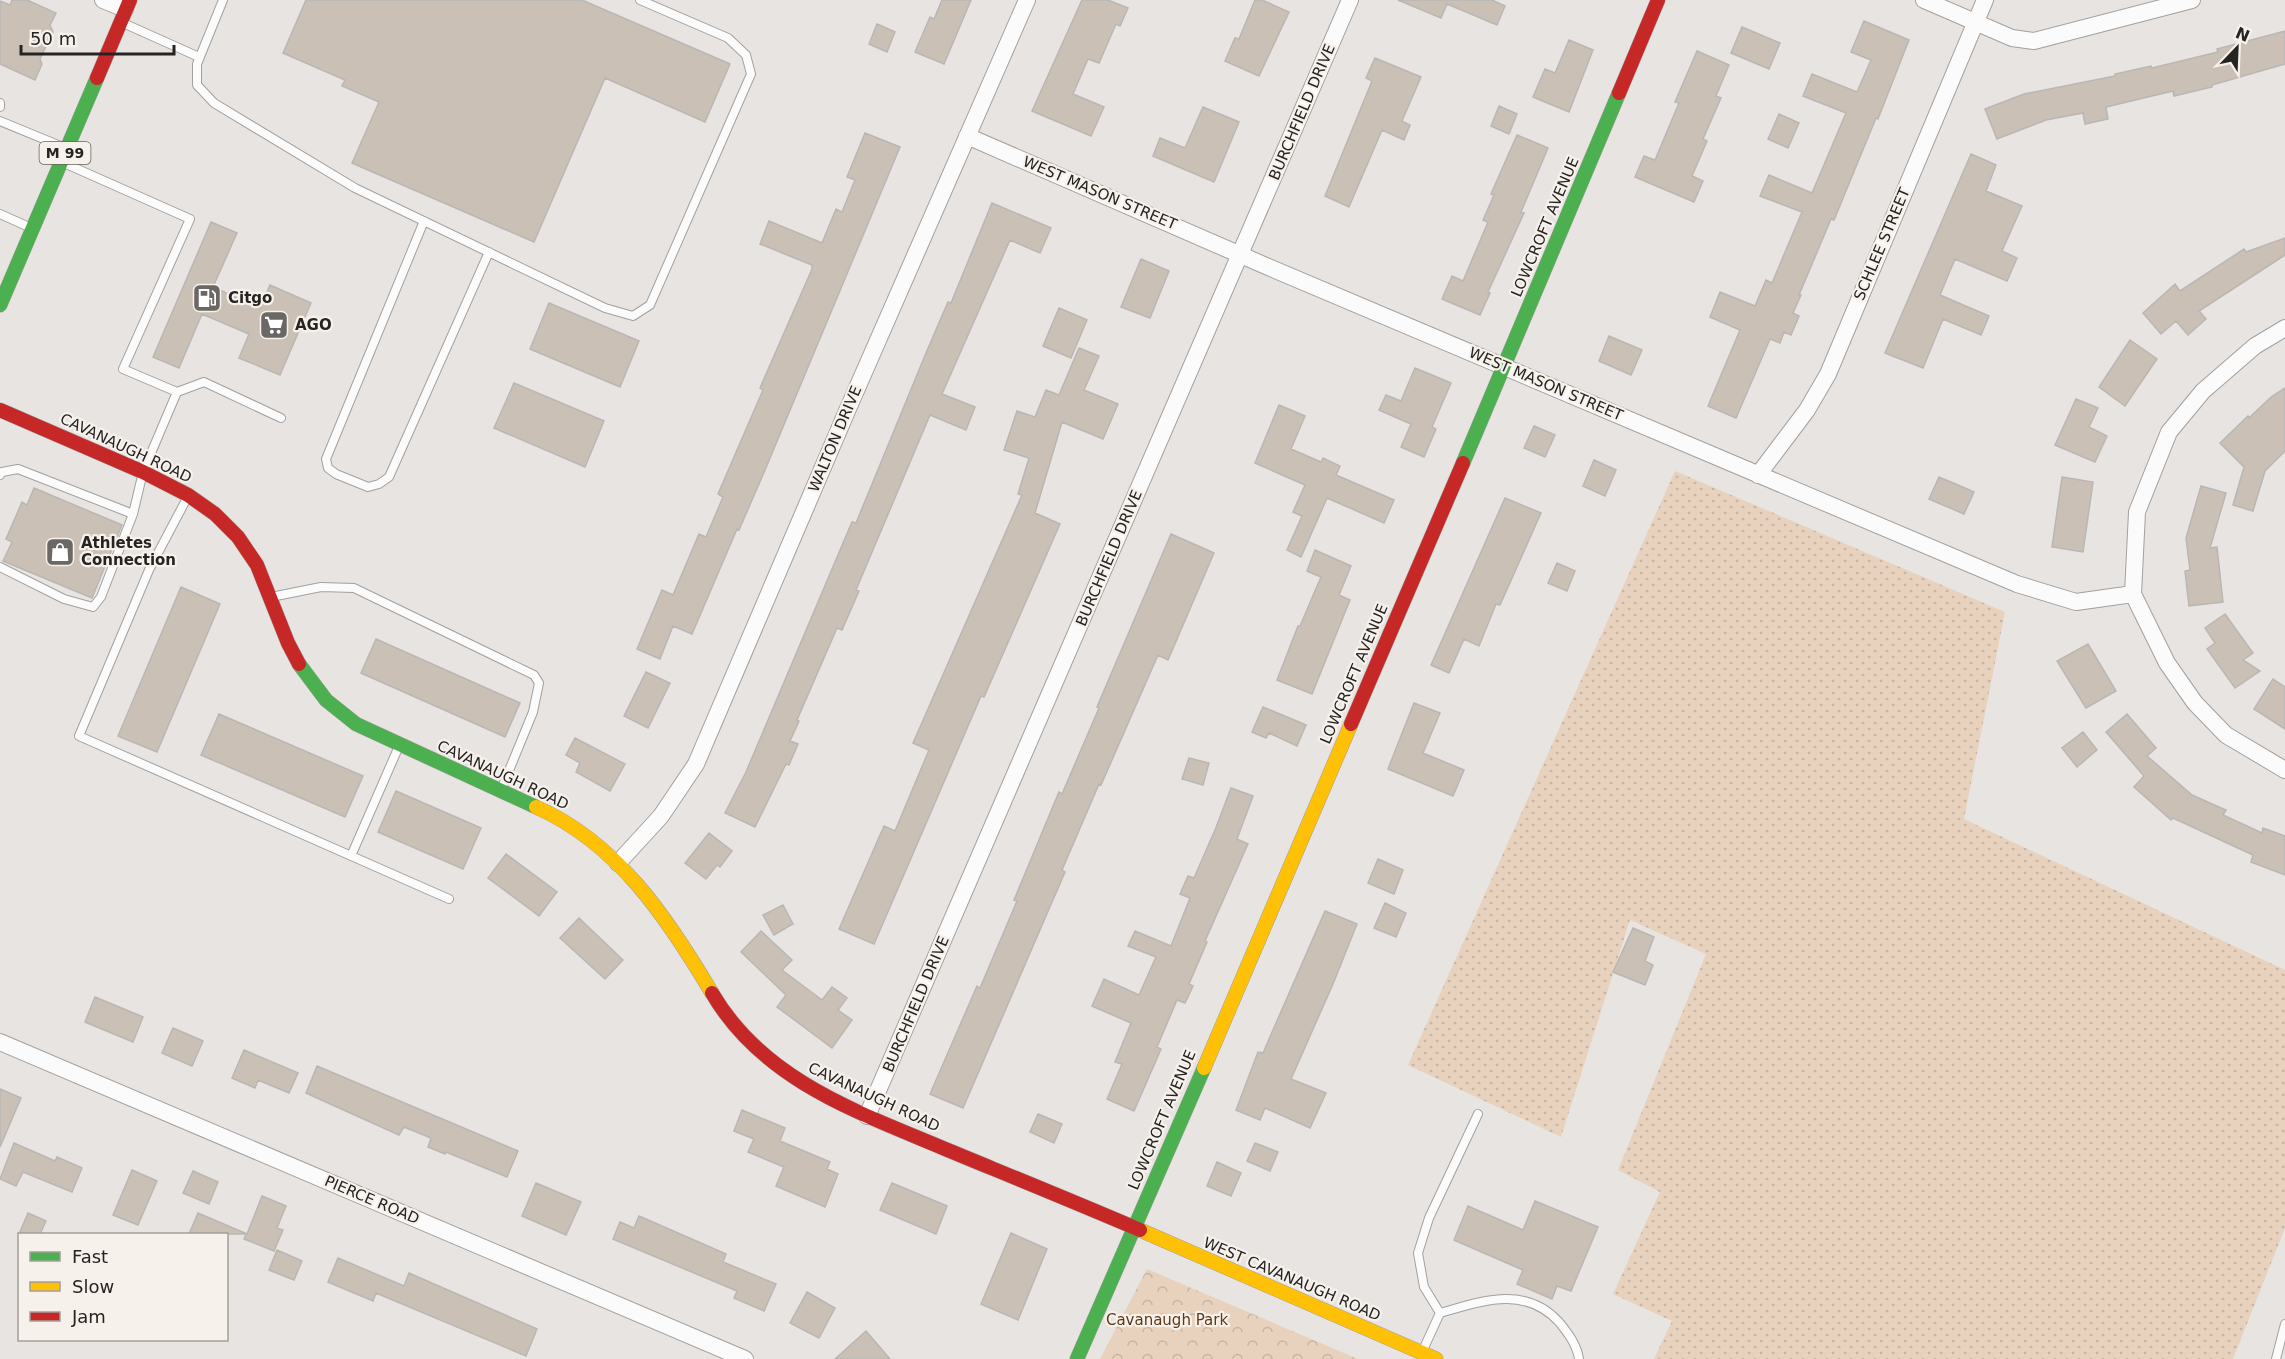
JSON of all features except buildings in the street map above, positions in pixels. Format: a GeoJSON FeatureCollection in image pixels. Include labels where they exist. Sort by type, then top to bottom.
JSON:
{"type":"FeatureCollection","features":[{"type":"Feature","properties":{"kind":"street"},"geometry":{"type":"LineString","coordinates":[[103,0],[125,10]]}},
{"type":"Feature","properties":{"kind":"street","name":"WALTON DRIVE"},"geometry":{"type":"LineString","coordinates":[[618,863],[661,816],[696,764],[1028,0]]}},
{"type":"Feature","properties":{"kind":"street","name":"BURCHFIELD DRIVE"},"geometry":{"type":"LineString","coordinates":[[867,1116],[1350,0]]}},
{"type":"Feature","properties":{"kind":"street","name":"LOWCROFT AVENUE"},"geometry":{"type":"LineString","coordinates":[[1077,1359],[1504,367],[1658,0]]}},
{"type":"Feature","properties":{"kind":"street"},"geometry":{"type":"LineString","coordinates":[[1924,0],[2012,38],[2034,41],[2192,0]]}},
{"type":"Feature","properties":{"kind":"street","name":"SCHLEE STREET"},"geometry":{"type":"LineString","coordinates":[[1758,475],[1807,410],[1828,374],[1985,0]]}},
{"type":"Feature","properties":{"kind":"street","name":"M 99"},"geometry":{"type":"LineString","coordinates":[[1,299],[125,10]]}},
{"type":"Feature","properties":{"kind":"street","name":"WEST MASON STREET"},"geometry":{"type":"LineString","coordinates":[[968,136],[1504,367],[1528,375],[2017,584],[2076,602],[2133,594]]}},
{"type":"Feature","properties":{"kind":"street"},"geometry":{"type":"LineString","coordinates":[[2285,328],[2255,346],[2203,391],[2169,432],[2137,512],[2133,594],[2167,663],[2195,703],[2226,735],[2285,771]]}},
{"type":"Feature","properties":{"kind":"street","name":"CAVANAUGH ROAD"},"geometry":{"type":"LineString","coordinates":[[0,410],[143,472],[188,495],[215,514],[238,537],[257,565],[288,643],[303,672],[326,700],[356,724],[399,746],[546,811],[579,831],[618,863],[655,904],[690,956],[724,1014],[765,1058],[806,1086],[867,1116],[1135,1228]]}},
{"type":"Feature","properties":{"kind":"street","name":"PIERCE ROAD"},"geometry":{"type":"LineString","coordinates":[[0,1042],[726,1355],[745,1359]]}},
{"type":"Feature","properties":{"kind":"street","name":"WEST CAVANAUGH ROAD"},"geometry":{"type":"LineString","coordinates":[[1135,1228],[1436,1359]]}},
{"type":"Feature","properties":{"kind":"lane"},"geometry":{"type":"LineString","coordinates":[[223,0],[196,64],[197,85],[214,104],[355,188],[605,309],[633,315],[651,305],[751,74],[746,55],[728,38],[640,0]]}},
{"type":"Feature","properties":{"kind":"lane"},"geometry":{"type":"LineString","coordinates":[[125,10],[199,57]]}},
{"type":"Feature","properties":{"kind":"lane"},"geometry":{"type":"LineString","coordinates":[[0,121],[67,148]]}},
{"type":"Feature","properties":{"kind":"lane"},"geometry":{"type":"LineString","coordinates":[[61,162],[190,219],[123,369],[177,392],[204,382],[281,418]]}},
{"type":"Feature","properties":{"kind":"lane"},"geometry":{"type":"LineString","coordinates":[[0,214],[32,229]]}},
{"type":"Feature","properties":{"kind":"lane"},"geometry":{"type":"LineString","coordinates":[[424,221],[326,459],[328,468],[336,474],[368,487],[379,484],[389,477],[489,252]]}},
{"type":"Feature","properties":{"kind":"lane"},"geometry":{"type":"LineString","coordinates":[[0,567],[64,598],[93,607],[101,597],[133,514],[143,472],[177,392]]}},
{"type":"Feature","properties":{"kind":"lane"},"geometry":{"type":"LineString","coordinates":[[0,475],[2,472],[18,470],[133,514]]}},
{"type":"Feature","properties":{"kind":"lane"},"geometry":{"type":"LineString","coordinates":[[188,495],[149,570],[79,736],[449,899]]}},
{"type":"Feature","properties":{"kind":"lane"},"geometry":{"type":"LineString","coordinates":[[271,597],[321,587],[354,588],[534,675],[539,683],[533,712],[501,790]]}},
{"type":"Feature","properties":{"kind":"lane"},"geometry":{"type":"LineString","coordinates":[[351,855],[399,746]]}},
{"type":"Feature","properties":{"kind":"lane"},"geometry":{"type":"LineString","coordinates":[[1440,1313],[1424,1287],[1418,1252],[1429,1218],[1478,1114]]}},
{"type":"Feature","properties":{"kind":"lane"},"geometry":{"type":"LineString","coordinates":[[1421,1353],[1440,1313],[1471,1304],[1503,1298],[1520,1298],[1551,1314],[1568,1333],[1579,1359]]}},
{"type":"Feature","properties":{"kind":"lane"},"geometry":{"type":"LineString","coordinates":[[2276,1359],[2285,1324]]}},
{"type":"Feature","properties":{"kind":"green space"},"geometry":{"type":"Polygon","coordinates":[[[1675,471],[2005,612],[1964,819],[2285,970],[2285,1228],[2233,1359],[1654,1359],[1672,1321],[1613,1294],[1660,1192],[1618,1170],[1706,954],[1630,920],[1561,1137],[1408,1065],[1675,471]]]}},
{"type":"Feature","properties":{"kind":"green space","name":"Cavanaugh Park"},"geometry":{"type":"Polygon","coordinates":[[[1147,1269],[1358,1359],[1100,1359],[1147,1269]]]}},
{"type":"Feature","properties":{"kind":"traffic: fast"},"geometry":{"type":"LineString","coordinates":[[0,305],[97,78]]}},
{"type":"Feature","properties":{"kind":"traffic: fast"},"geometry":{"type":"LineString","coordinates":[[1463,463],[1619,93]]}},
{"type":"Feature","properties":{"kind":"traffic: fast"},"geometry":{"type":"LineString","coordinates":[[299,664],[326,700],[356,724],[536,807]]}},
{"type":"Feature","properties":{"kind":"traffic: fast"},"geometry":{"type":"LineString","coordinates":[[1077,1359],[1204,1068]]}},
{"type":"Feature","properties":{"kind":"traffic: slow"},"geometry":{"type":"LineString","coordinates":[[1204,1068],[1351,724]]}},
{"type":"Feature","properties":{"kind":"traffic: slow"},"geometry":{"type":"LineString","coordinates":[[536,807],[565,822],[616,862],[659,911],[712,993]]}},
{"type":"Feature","properties":{"kind":"traffic: slow"},"geometry":{"type":"LineString","coordinates":[[1140,1230],[1436,1359]]}},
{"type":"Feature","properties":{"kind":"traffic: jam"},"geometry":{"type":"LineString","coordinates":[[97,78],[130,0]]}},
{"type":"Feature","properties":{"kind":"traffic: jam"},"geometry":{"type":"LineString","coordinates":[[1619,93],[1658,0]]}},
{"type":"Feature","properties":{"kind":"traffic: jam"},"geometry":{"type":"LineString","coordinates":[[0,410],[143,472],[188,495],[215,514],[238,537],[257,565],[288,643],[299,664]]}},
{"type":"Feature","properties":{"kind":"traffic: jam"},"geometry":{"type":"LineString","coordinates":[[1351,724],[1463,463]]}},
{"type":"Feature","properties":{"kind":"traffic: jam"},"geometry":{"type":"LineString","coordinates":[[712,993],[734,1024],[759,1050],[787,1072],[817,1091],[883,1123],[1140,1230]]}},
{"type":"Feature","properties":{"kind":"place","name":"Citgo"},"geometry":{"type":"Point","coordinates":[207,298]}},
{"type":"Feature","properties":{"kind":"place","name":"AGO"},"geometry":{"type":"Point","coordinates":[274,325]}},
{"type":"Feature","properties":{"kind":"place","name":"Athletes Connection"},"geometry":{"type":"Point","coordinates":[60,552]}}]}
